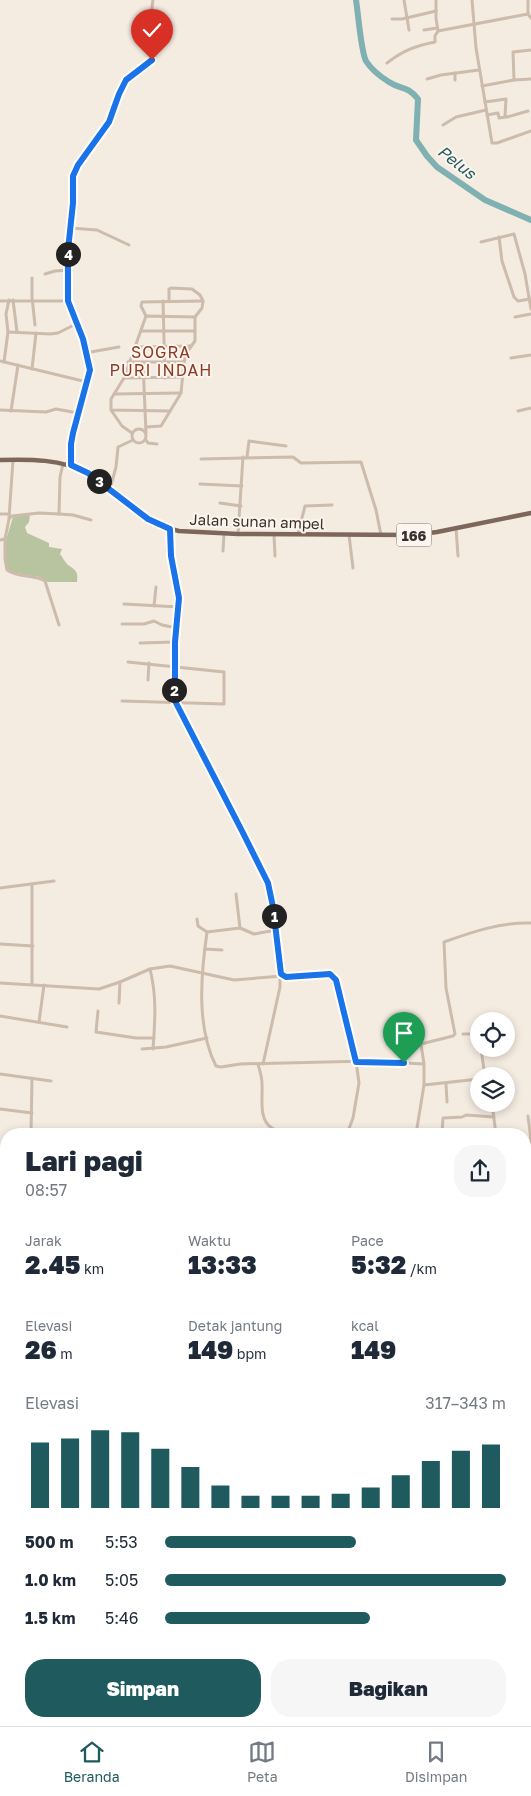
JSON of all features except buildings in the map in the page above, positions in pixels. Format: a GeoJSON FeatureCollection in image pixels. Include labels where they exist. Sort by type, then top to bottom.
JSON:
{"type":"FeatureCollection","features":[{"type":"Feature","properties":{"kind":"main road","name":"Jalan sunan ampel"},"geometry":{"type":"LineString","coordinates":[[0,460],[63,464],[80,468],[148,519],[170,529],[190,532],[274,535],[421,535],[531,513]]}},
{"type":"Feature","properties":{"kind":"street"},"geometry":{"type":"LineString","coordinates":[[71,465],[71,444],[90,370],[83,339],[68,301],[68,250],[73,176],[75,170],[109,122],[126,80],[155,56],[150,21],[154,0]]}},
{"type":"Feature","properties":{"kind":"street"},"geometry":{"type":"LineString","coordinates":[[404,0],[409,30]]}},
{"type":"Feature","properties":{"kind":"street"},"geometry":{"type":"LineString","coordinates":[[387,63],[412,47],[436,42],[435,36],[438,30],[436,0]]}},
{"type":"Feature","properties":{"kind":"street"},"geometry":{"type":"LineString","coordinates":[[472,0],[479,70],[493,144],[531,131]]}},
{"type":"Feature","properties":{"kind":"street"},"geometry":{"type":"LineString","coordinates":[[528,0],[528,14],[531,18]]}},
{"type":"Feature","properties":{"kind":"street"},"geometry":{"type":"LineString","coordinates":[[392,20],[436,11]]}},
{"type":"Feature","properties":{"kind":"street"},"geometry":{"type":"LineString","coordinates":[[424,30],[438,30],[528,14]]}},
{"type":"Feature","properties":{"kind":"street"},"geometry":{"type":"LineString","coordinates":[[514,80],[513,52],[531,50]]}},
{"type":"Feature","properties":{"kind":"street"},"geometry":{"type":"LineString","coordinates":[[427,79],[479,70]]}},
{"type":"Feature","properties":{"kind":"street"},"geometry":{"type":"LineString","coordinates":[[455,73],[456,80]]}},
{"type":"Feature","properties":{"kind":"street"},"geometry":{"type":"LineString","coordinates":[[482,86],[531,79]]}},
{"type":"Feature","properties":{"kind":"street"},"geometry":{"type":"LineString","coordinates":[[486,102],[506,98],[506,117]]}},
{"type":"Feature","properties":{"kind":"street"},"geometry":{"type":"LineString","coordinates":[[443,125],[456,117],[498,113],[499,118],[528,111]]}},
{"type":"Feature","properties":{"kind":"street"},"geometry":{"type":"LineString","coordinates":[[70,228],[97,230],[129,245]]}},
{"type":"Feature","properties":{"kind":"street"},"geometry":{"type":"LineString","coordinates":[[480,242],[514,234],[525,274],[531,309]]}},
{"type":"Feature","properties":{"kind":"street"},"geometry":{"type":"LineString","coordinates":[[499,236],[502,261],[516,300],[530,299]]}},
{"type":"Feature","properties":{"kind":"street"},"geometry":{"type":"LineString","coordinates":[[45,274],[68,270]]}},
{"type":"Feature","properties":{"kind":"street"},"geometry":{"type":"LineString","coordinates":[[525,274],[531,273]]}},
{"type":"Feature","properties":{"kind":"street"},"geometry":{"type":"LineString","coordinates":[[32,278],[35,325]]}},
{"type":"Feature","properties":{"kind":"street"},"geometry":{"type":"LineString","coordinates":[[146,427],[161,426],[181,393],[184,362],[195,341],[195,317],[202,308],[203,301],[200,294],[195,290],[181,288],[169,289],[169,301]]}},
{"type":"Feature","properties":{"kind":"street"},"geometry":{"type":"LineString","coordinates":[[11,300],[6,314],[8,332],[2,361],[87,382]]}},
{"type":"Feature","properties":{"kind":"street"},"geometry":{"type":"LineString","coordinates":[[11,300],[16,332]]}},
{"type":"Feature","properties":{"kind":"street"},"geometry":{"type":"LineString","coordinates":[[0,301],[68,301]]}},
{"type":"Feature","properties":{"kind":"street"},"geometry":{"type":"LineString","coordinates":[[163,301],[165,378]]}},
{"type":"Feature","properties":{"kind":"street"},"geometry":{"type":"LineString","coordinates":[[146,440],[139,444],[133,440],[132,433],[122,426],[111,410],[111,399],[124,378],[128,362],[146,316],[141,303],[203,301]]}},
{"type":"Feature","properties":{"kind":"street"},"geometry":{"type":"LineString","coordinates":[[515,317],[531,314]]}},
{"type":"Feature","properties":{"kind":"street"},"geometry":{"type":"LineString","coordinates":[[146,316],[195,317]]}},
{"type":"Feature","properties":{"kind":"street"},"geometry":{"type":"LineString","coordinates":[[8,332],[55,333],[76,324]]}},
{"type":"Feature","properties":{"kind":"street"},"geometry":{"type":"LineString","coordinates":[[141,331],[195,332]]}},
{"type":"Feature","properties":{"kind":"street"},"geometry":{"type":"LineString","coordinates":[[32,369],[36,333]]}},
{"type":"Feature","properties":{"kind":"street"},"geometry":{"type":"LineString","coordinates":[[134,347],[191,346]]}},
{"type":"Feature","properties":{"kind":"street"},"geometry":{"type":"LineString","coordinates":[[85,353],[119,347]]}},
{"type":"Feature","properties":{"kind":"street"},"geometry":{"type":"LineString","coordinates":[[511,358],[531,355]]}},
{"type":"Feature","properties":{"kind":"street"},"geometry":{"type":"LineString","coordinates":[[128,362],[184,362]]}},
{"type":"Feature","properties":{"kind":"street"},"geometry":{"type":"LineString","coordinates":[[143,363],[146,440]]}},
{"type":"Feature","properties":{"kind":"street"},"geometry":{"type":"LineString","coordinates":[[11,410],[18,366]]}},
{"type":"Feature","properties":{"kind":"street"},"geometry":{"type":"LineString","coordinates":[[124,378],[182,377]]}},
{"type":"Feature","properties":{"kind":"street"},"geometry":{"type":"LineString","coordinates":[[114,394],[181,393]]}},
{"type":"Feature","properties":{"kind":"street"},"geometry":{"type":"LineString","coordinates":[[518,411],[531,408]]}},
{"type":"Feature","properties":{"kind":"street"},"geometry":{"type":"LineString","coordinates":[[0,410],[46,412],[56,409],[78,413]]}},
{"type":"Feature","properties":{"kind":"street"},"geometry":{"type":"LineString","coordinates":[[111,410],[170,411]]}},
{"type":"Feature","properties":{"kind":"street"},"geometry":{"type":"LineString","coordinates":[[132,433],[138,429],[143,429],[146,433]]}},
{"type":"Feature","properties":{"kind":"street"},"geometry":{"type":"LineString","coordinates":[[110,490],[116,467],[118,447],[133,440]]}},
{"type":"Feature","properties":{"kind":"street"},"geometry":{"type":"LineString","coordinates":[[146,440],[148,443],[157,444]]}},
{"type":"Feature","properties":{"kind":"street"},"geometry":{"type":"LineString","coordinates":[[238,534],[245,457],[249,441],[286,446]]}},
{"type":"Feature","properties":{"kind":"street"},"geometry":{"type":"LineString","coordinates":[[201,458],[293,457],[301,463],[361,462],[382,536]]}},
{"type":"Feature","properties":{"kind":"street"},"geometry":{"type":"LineString","coordinates":[[13,460],[9,516],[5,539],[7,570],[14,574],[45,581],[59,625]]}},
{"type":"Feature","properties":{"kind":"street"},"geometry":{"type":"LineString","coordinates":[[59,514],[60,477],[63,464]]}},
{"type":"Feature","properties":{"kind":"street"},"geometry":{"type":"LineString","coordinates":[[200,484],[242,486]]}},
{"type":"Feature","properties":{"kind":"street"},"geometry":{"type":"LineString","coordinates":[[220,503],[241,506]]}},
{"type":"Feature","properties":{"kind":"street"},"geometry":{"type":"LineString","coordinates":[[297,535],[304,506],[332,505]]}},
{"type":"Feature","properties":{"kind":"street"},"geometry":{"type":"LineString","coordinates":[[0,514],[9,516],[59,514],[74,515],[91,520]]}},
{"type":"Feature","properties":{"kind":"street"},"geometry":{"type":"LineString","coordinates":[[456,528],[458,556]]}},
{"type":"Feature","properties":{"kind":"street"},"geometry":{"type":"LineString","coordinates":[[170,529],[170,550],[178,589],[179,607],[175,642],[175,702],[268,883],[273,905],[281,976],[280,987],[260,1064],[263,1114],[271,1128]]}},
{"type":"Feature","properties":{"kind":"street"},"geometry":{"type":"LineString","coordinates":[[223,551],[224,534]]}},
{"type":"Feature","properties":{"kind":"street"},"geometry":{"type":"LineString","coordinates":[[274,535],[275,556]]}},
{"type":"Feature","properties":{"kind":"street"},"geometry":{"type":"LineString","coordinates":[[349,535],[353,568]]}},
{"type":"Feature","properties":{"kind":"street"},"geometry":{"type":"LineString","coordinates":[[0,540],[5,539]]}},
{"type":"Feature","properties":{"kind":"street"},"geometry":{"type":"LineString","coordinates":[[154,606],[156,587]]}},
{"type":"Feature","properties":{"kind":"street"},"geometry":{"type":"LineString","coordinates":[[124,604],[179,607]]}},
{"type":"Feature","properties":{"kind":"street"},"geometry":{"type":"LineString","coordinates":[[122,624],[144,624],[154,621],[177,628]]}},
{"type":"Feature","properties":{"kind":"street"},"geometry":{"type":"LineString","coordinates":[[140,643],[175,642]]}},
{"type":"Feature","properties":{"kind":"street"},"geometry":{"type":"LineString","coordinates":[[122,701],[224,704],[225,674],[222,672],[128,662]]}},
{"type":"Feature","properties":{"kind":"street"},"geometry":{"type":"LineString","coordinates":[[148,680],[149,663]]}},
{"type":"Feature","properties":{"kind":"street"},"geometry":{"type":"LineString","coordinates":[[0,888],[54,881]]}},
{"type":"Feature","properties":{"kind":"street"},"geometry":{"type":"LineString","coordinates":[[32,884],[32,984]]}},
{"type":"Feature","properties":{"kind":"street"},"geometry":{"type":"LineString","coordinates":[[236,894],[240,928]]}},
{"type":"Feature","properties":{"kind":"street"},"geometry":{"type":"LineString","coordinates":[[197,919],[198,926],[207,932],[240,928],[254,934],[276,930]]}},
{"type":"Feature","properties":{"kind":"street"},"geometry":{"type":"LineString","coordinates":[[417,1128],[424,1085],[424,1064],[421,1044],[455,1034],[446,988],[444,942],[481,929],[520,922],[531,923]]}},
{"type":"Feature","properties":{"kind":"street"},"geometry":{"type":"LineString","coordinates":[[207,932],[202,973],[202,991],[206,1038],[217,1066],[356,1062],[424,1064]]}},
{"type":"Feature","properties":{"kind":"street"},"geometry":{"type":"LineString","coordinates":[[0,944],[32,946]]}},
{"type":"Feature","properties":{"kind":"street"},"geometry":{"type":"LineString","coordinates":[[205,949],[222,950]]}},
{"type":"Feature","properties":{"kind":"street"},"geometry":{"type":"LineString","coordinates":[[0,983],[99,989],[150,969],[170,966],[234,980],[326,974],[334,978],[356,1062],[359,1089],[349,1128]]}},
{"type":"Feature","properties":{"kind":"street"},"geometry":{"type":"LineString","coordinates":[[150,969],[155,987],[156,1007],[153,1049]]}},
{"type":"Feature","properties":{"kind":"street"},"geometry":{"type":"LineString","coordinates":[[119,1004],[120,982]]}},
{"type":"Feature","properties":{"kind":"street"},"geometry":{"type":"LineString","coordinates":[[38,1022],[44,985]]}},
{"type":"Feature","properties":{"kind":"street"},"geometry":{"type":"LineString","coordinates":[[98,1011],[96,1032],[136,1038],[154,1038]]}},
{"type":"Feature","properties":{"kind":"street"},"geometry":{"type":"LineString","coordinates":[[0,1016],[67,1027]]}},
{"type":"Feature","properties":{"kind":"street"},"geometry":{"type":"LineString","coordinates":[[400,1032],[404,1063]]}},
{"type":"Feature","properties":{"kind":"street"},"geometry":{"type":"LineString","coordinates":[[463,1034],[470,1034]]}},
{"type":"Feature","properties":{"kind":"street"},"geometry":{"type":"LineString","coordinates":[[142,1050],[206,1038]]}},
{"type":"Feature","properties":{"kind":"street"},"geometry":{"type":"LineString","coordinates":[[0,1074],[50,1081]]}},
{"type":"Feature","properties":{"kind":"street"},"geometry":{"type":"LineString","coordinates":[[31,1128],[32,1078]]}},
{"type":"Feature","properties":{"kind":"street"},"geometry":{"type":"LineString","coordinates":[[424,1085],[470,1080]]}},
{"type":"Feature","properties":{"kind":"street"},"geometry":{"type":"LineString","coordinates":[[446,1084],[447,1102]]}},
{"type":"Feature","properties":{"kind":"street"},"geometry":{"type":"LineString","coordinates":[[0,1109],[32,1113]]}},
{"type":"Feature","properties":{"kind":"street"},"geometry":{"type":"LineString","coordinates":[[493,1112],[495,1128]]}},
{"type":"Feature","properties":{"kind":"street"},"geometry":{"type":"LineString","coordinates":[[443,1128],[444,1118],[463,1117],[466,1115],[494,1117]]}},
{"type":"Feature","properties":{"kind":"street"},"geometry":{"type":"LineString","coordinates":[[528,1116],[529,1128]]}},
{"type":"Feature","properties":{"kind":"green space"},"geometry":{"type":"Polygon","coordinates":[[[30,515],[29,522],[25,527],[27,533],[49,543],[49,547],[62,549],[60,554],[76,572],[77,582],[47,582],[40,577],[10,572],[6,566],[6,540],[13,517],[30,515]]]}},
{"type":"Feature","properties":{"kind":"waterway","name":"Pelus"},"geometry":{"type":"LineString","coordinates":[[356,0],[361,41],[366,61],[383,78],[411,92],[418,99],[416,140],[427,156],[437,167],[485,200],[531,220]]}},
{"type":"Feature","properties":{"kind":"district","name":"SOGRA PURI INDAH"},"geometry":{"type":"Point","coordinates":[161,361]}},
{"type":"Feature","properties":{"kind":"route"},"geometry":{"type":"LineString","coordinates":[[152,60],[126,80],[109,122],[78,165],[73,176],[73,203],[68,240],[68,301],[83,339],[90,374],[73,433],[71,465],[88,473],[148,519],[170,529],[169,541],[179,598],[175,642],[175,701],[268,883],[272,899],[282,976],[330,974],[333,976],[336,980],[356,1062],[404,1063]]}}]}
